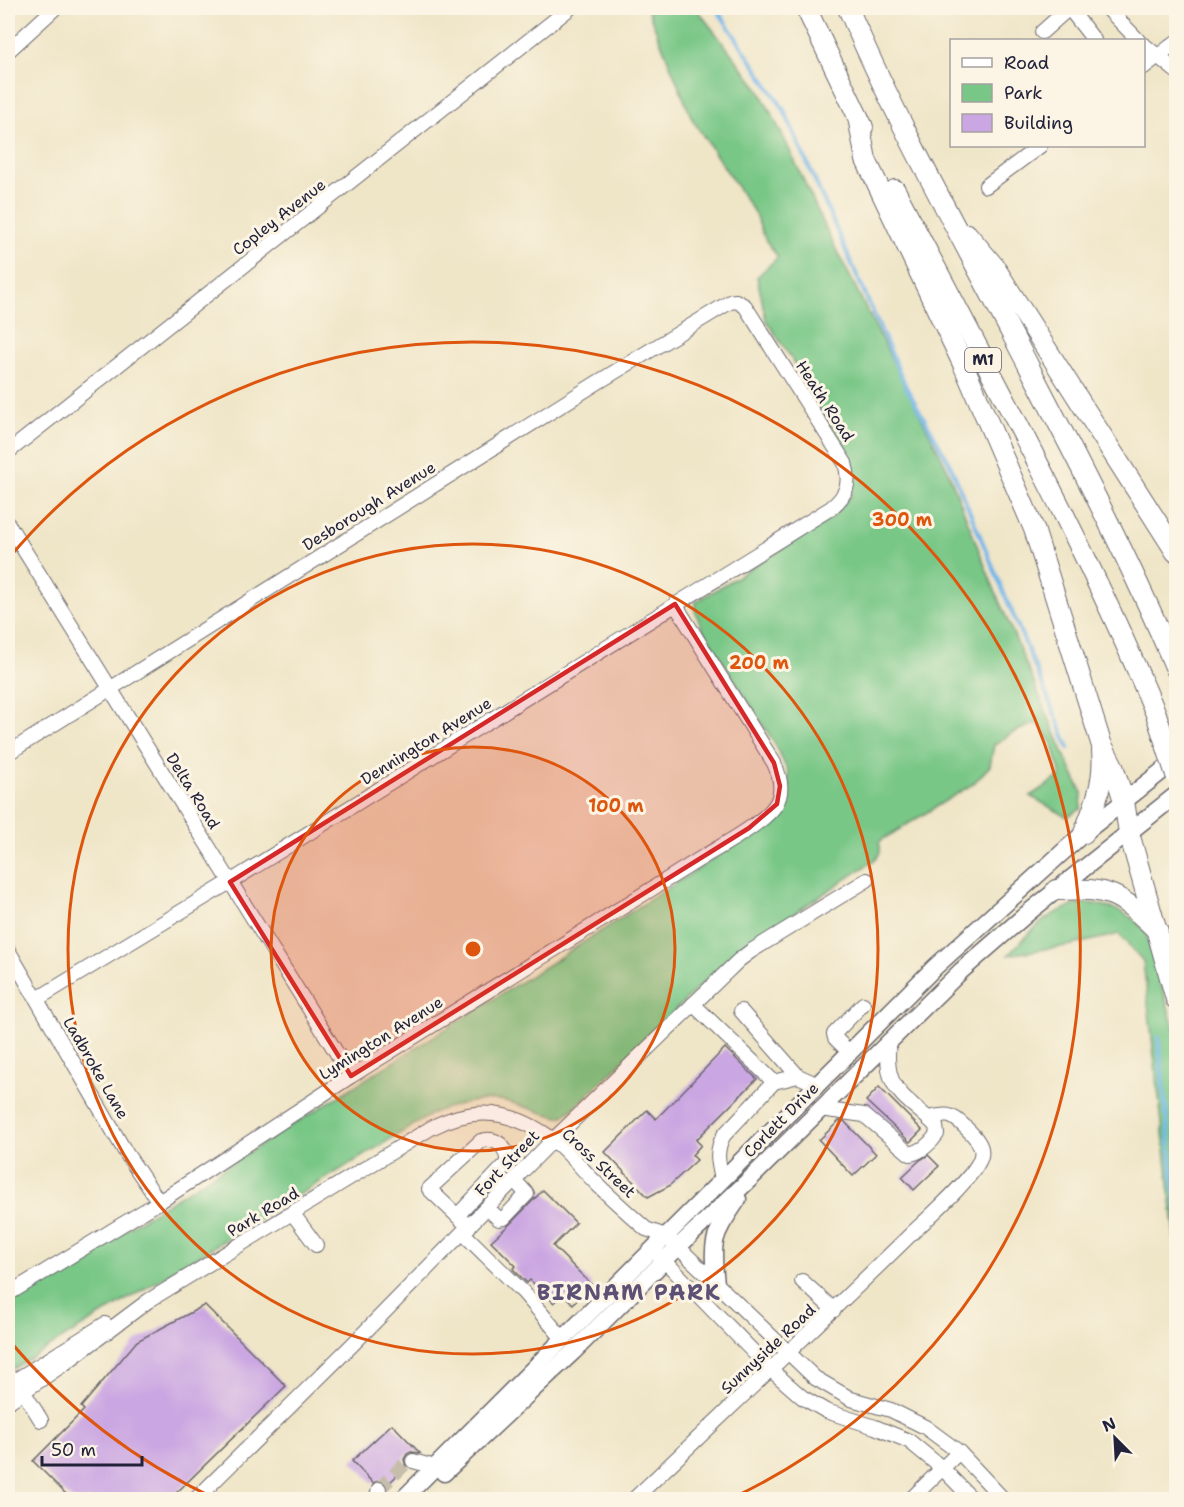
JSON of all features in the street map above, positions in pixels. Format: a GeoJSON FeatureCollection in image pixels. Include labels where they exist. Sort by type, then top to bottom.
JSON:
{"type":"FeatureCollection","features":[{"type":"Feature","properties":{"kind":"highway","name":"M1"},"geometry":{"type":"LineString","coordinates":[[806,8],[858,117],[1067,518],[1114,616],[1156,714],[1176,775]]}},
{"type":"Feature","properties":{"kind":"highway","name":"M1"},"geometry":{"type":"LineString","coordinates":[[848,8],[875,70],[945,211],[1116,534],[1149,603],[1176,669]]}},
{"type":"Feature","properties":{"kind":"highway"},"geometry":{"type":"LineString","coordinates":[[858,117],[866,159],[963,364],[1034,530],[1101,743],[1113,766],[1124,801],[1129,833],[1176,999]]}},
{"type":"Feature","properties":{"kind":"highway"},"geometry":{"type":"LineString","coordinates":[[945,211],[993,265],[1176,552]]}},
{"type":"Feature","properties":{"kind":"highway"},"geometry":{"type":"LineString","coordinates":[[1084,832],[1098,798],[1102,774],[1101,743]]}},
{"type":"Feature","properties":{"kind":"highway"},"geometry":{"type":"LineString","coordinates":[[1056,890],[1088,889],[1112,893],[1124,900],[1158,931]]}},
{"type":"Feature","properties":{"kind":"main road","name":"Corlett Drive"},"geometry":{"type":"LineString","coordinates":[[418,1500],[573,1352],[672,1241],[722,1179],[935,967],[1084,832],[1176,760]]}},
{"type":"Feature","properties":{"kind":"main road","name":"Corlett Drive"},"geometry":{"type":"LineString","coordinates":[[672,1241],[751,1178],[993,941],[1176,795]]}},
{"type":"Feature","properties":{"kind":"main road"},"geometry":{"type":"LineString","coordinates":[[716,1284],[714,1240],[751,1178]]}},
{"type":"Feature","properties":{"kind":"main road","name":"Corlett Drive"},"geometry":{"type":"LineString","coordinates":[[402,1500],[564,1340],[659,1255]]}},
{"type":"Feature","properties":{"kind":"street"},"geometry":{"type":"LineString","coordinates":[[8,51],[55,8]]}},
{"type":"Feature","properties":{"kind":"street","name":"Copley Avenue"},"geometry":{"type":"LineString","coordinates":[[8,452],[570,8]]}},
{"type":"Feature","properties":{"kind":"street"},"geometry":{"type":"LineString","coordinates":[[1042,32],[1069,8],[1093,39]]}},
{"type":"Feature","properties":{"kind":"street"},"geometry":{"type":"LineString","coordinates":[[1107,8],[1137,39]]}},
{"type":"Feature","properties":{"kind":"street"},"geometry":{"type":"LineString","coordinates":[[1145,65],[1176,42]]}},
{"type":"Feature","properties":{"kind":"street"},"geometry":{"type":"LineString","coordinates":[[1145,47],[1176,71]]}},
{"type":"Feature","properties":{"kind":"street"},"geometry":{"type":"LineString","coordinates":[[986,186],[1039,147]]}},
{"type":"Feature","properties":{"kind":"street","name":"Desborough Avenue"},"geometry":{"type":"LineString","coordinates":[[8,753],[724,304],[736,301],[745,306],[749,312]]}},
{"type":"Feature","properties":{"kind":"street","name":"Heath Road"},"geometry":{"type":"LineString","coordinates":[[749,312],[845,463],[849,475],[846,493],[831,508]]}},
{"type":"Feature","properties":{"kind":"street","name":"Dennington Avenue"},"geometry":{"type":"LineString","coordinates":[[37,999],[230,882],[831,508]]}},
{"type":"Feature","properties":{"kind":"street","name":"Delta Road"},"geometry":{"type":"LineString","coordinates":[[8,524],[351,1076]]}},
{"type":"Feature","properties":{"kind":"street","name":"Lymington Avenue"},"geometry":{"type":"LineString","coordinates":[[8,1294],[159,1202],[351,1076],[703,857],[771,811],[777,804],[780,786],[779,774],[774,763],[675,604]]}},
{"type":"Feature","properties":{"kind":"street","name":"Fort Street"},"geometry":{"type":"LineString","coordinates":[[195,1500],[352,1346],[553,1140],[693,1004],[751,951],[867,880]]}},
{"type":"Feature","properties":{"kind":"street","name":"Ladbroke Lane"},"geometry":{"type":"LineString","coordinates":[[8,950],[126,1153],[159,1202]]}},
{"type":"Feature","properties":{"kind":"street"},"geometry":{"type":"LineString","coordinates":[[693,1004],[774,1082]]}},
{"type":"Feature","properties":{"kind":"street"},"geometry":{"type":"LineString","coordinates":[[849,1052],[834,1034],[863,1004]]}},
{"type":"Feature","properties":{"kind":"street"},"geometry":{"type":"LineString","coordinates":[[741,1011],[798,1076],[816,1084]]}},
{"type":"Feature","properties":{"kind":"street"},"geometry":{"type":"LineString","coordinates":[[820,1109],[864,1115],[910,1154],[919,1152],[937,1134],[936,1126],[892,1083],[887,1064],[889,1041]]}},
{"type":"Feature","properties":{"kind":"street"},"geometry":{"type":"LineString","coordinates":[[722,1179],[717,1160],[719,1143],[724,1135],[774,1082],[798,1076]]}},
{"type":"Feature","properties":{"kind":"street","name":"Cross Street"},"geometry":{"type":"LineString","coordinates":[[394,1151],[446,1120],[474,1113],[506,1115],[531,1127],[553,1140],[646,1229],[672,1241],[806,1370],[831,1388],[861,1402],[904,1415],[959,1452],[1004,1500]]}},
{"type":"Feature","properties":{"kind":"street","name":"Sunnyside Road"},"geometry":{"type":"LineString","coordinates":[[633,1500],[834,1310],[972,1172],[978,1164],[982,1150],[975,1137],[955,1117],[942,1114],[928,1118]]}},
{"type":"Feature","properties":{"kind":"street"},"geometry":{"type":"LineString","coordinates":[[457,1216],[507,1164],[506,1151],[497,1142],[481,1141],[429,1188],[457,1216],[466,1230],[564,1340]]}},
{"type":"Feature","properties":{"kind":"street","name":"Park Road"},"geometry":{"type":"LineString","coordinates":[[8,1386],[394,1151]]}},
{"type":"Feature","properties":{"kind":"street"},"geometry":{"type":"LineString","coordinates":[[293,1214],[316,1245]]}},
{"type":"Feature","properties":{"kind":"street","name":"Cross Street"},"geometry":{"type":"LineString","coordinates":[[646,1229],[659,1255],[795,1392],[814,1405],[843,1418],[875,1427],[909,1441],[942,1468],[973,1500]]}},
{"type":"Feature","properties":{"kind":"street"},"geometry":{"type":"LineString","coordinates":[[802,1281],[834,1310]]}},
{"type":"Feature","properties":{"kind":"street","name":"Park Road"},"geometry":{"type":"LineString","coordinates":[[8,1401],[64,1364],[116,1321]]}},
{"type":"Feature","properties":{"kind":"street"},"geometry":{"type":"LineString","coordinates":[[8,1386],[23,1391],[41,1420]]}},
{"type":"Feature","properties":{"kind":"street"},"geometry":{"type":"LineString","coordinates":[[910,1500],[959,1452]]}},
{"type":"Feature","properties":{"kind":"street"},"geometry":{"type":"LineString","coordinates":[[413,1461],[435,1467]]}},
{"type":"Feature","properties":{"kind":"highlighted area"},"geometry":{"type":"Polygon","coordinates":[[[675,604],[774,763],[780,786],[777,804],[749,828],[351,1076],[230,882],[675,604]]]}},
{"type":"Feature","properties":{"kind":"green space"},"geometry":{"type":"Polygon","coordinates":[[[647,8],[696,8],[758,88],[830,237],[946,466],[991,581],[1082,793],[1081,809],[1067,817],[1030,796],[1061,776],[1055,754],[1050,740],[1036,723],[1012,733],[994,745],[990,766],[973,784],[879,842],[880,853],[872,862],[734,953],[564,1116],[557,1117],[499,1100],[467,1103],[435,1112],[8,1372],[8,1303],[551,963],[776,819],[788,800],[788,772],[775,744],[703,630],[695,611],[696,602],[832,518],[851,495],[853,473],[849,451],[815,403],[798,369],[766,320],[757,277],[778,257],[766,241],[754,212],[692,119],[647,8]]]}},
{"type":"Feature","properties":{"kind":"green space"},"geometry":{"type":"Polygon","coordinates":[[[1084,903],[1117,910],[1132,918],[1145,930],[1176,1034],[1176,1244],[1143,961],[1119,934],[1072,945],[1008,955],[1033,929],[1050,916],[1071,906],[1084,903]]]}},
{"type":"Feature","properties":{"kind":"building"},"geometry":{"type":"Polygon","coordinates":[[[725,1048],[757,1079],[696,1140],[701,1145],[692,1155],[697,1160],[669,1186],[648,1197],[605,1152],[647,1110],[656,1119],[725,1048]]]}},
{"type":"Feature","properties":{"kind":"building"},"geometry":{"type":"Polygon","coordinates":[[[879,1087],[922,1130],[910,1142],[866,1101],[879,1087]]]}},
{"type":"Feature","properties":{"kind":"building"},"geometry":{"type":"Polygon","coordinates":[[[839,1121],[844,1121],[876,1154],[853,1176],[819,1140],[839,1121]]]}},
{"type":"Feature","properties":{"kind":"building"},"geometry":{"type":"Polygon","coordinates":[[[928,1155],[939,1166],[914,1190],[902,1177],[928,1155]]]}},
{"type":"Feature","properties":{"kind":"building"},"geometry":{"type":"Polygon","coordinates":[[[543,1190],[576,1223],[553,1246],[592,1285],[573,1304],[563,1294],[554,1303],[530,1280],[527,1283],[513,1269],[516,1266],[491,1241],[543,1190]]]}},
{"type":"Feature","properties":{"kind":"building"},"geometry":{"type":"Polygon","coordinates":[[[205,1305],[286,1386],[169,1500],[72,1500],[33,1461],[84,1410],[81,1407],[137,1341],[205,1305]]]}},
{"type":"Feature","properties":{"kind":"building"},"geometry":{"type":"Polygon","coordinates":[[[392,1424],[420,1453],[407,1454],[404,1459],[406,1467],[387,1485],[381,1480],[373,1483],[352,1461],[392,1424]]]}},
{"type":"Feature","properties":{"kind":"waterway"},"geometry":{"type":"LineString","coordinates":[[716,8],[783,108],[906,387],[949,462],[1069,748]]}},
{"type":"Feature","properties":{"kind":"waterway"},"geometry":{"type":"LineString","coordinates":[[1158,1037],[1176,1207]]}},
{"type":"Feature","properties":{"kind":"tunnel"},"geometry":{"type":"LineString","coordinates":[[379,1489],[406,1463],[413,1461]]}},
{"type":"Feature","properties":{"kind":"district","name":"BIRNAM PARK"},"geometry":{"type":"Point","coordinates":[629,1292]}}]}
